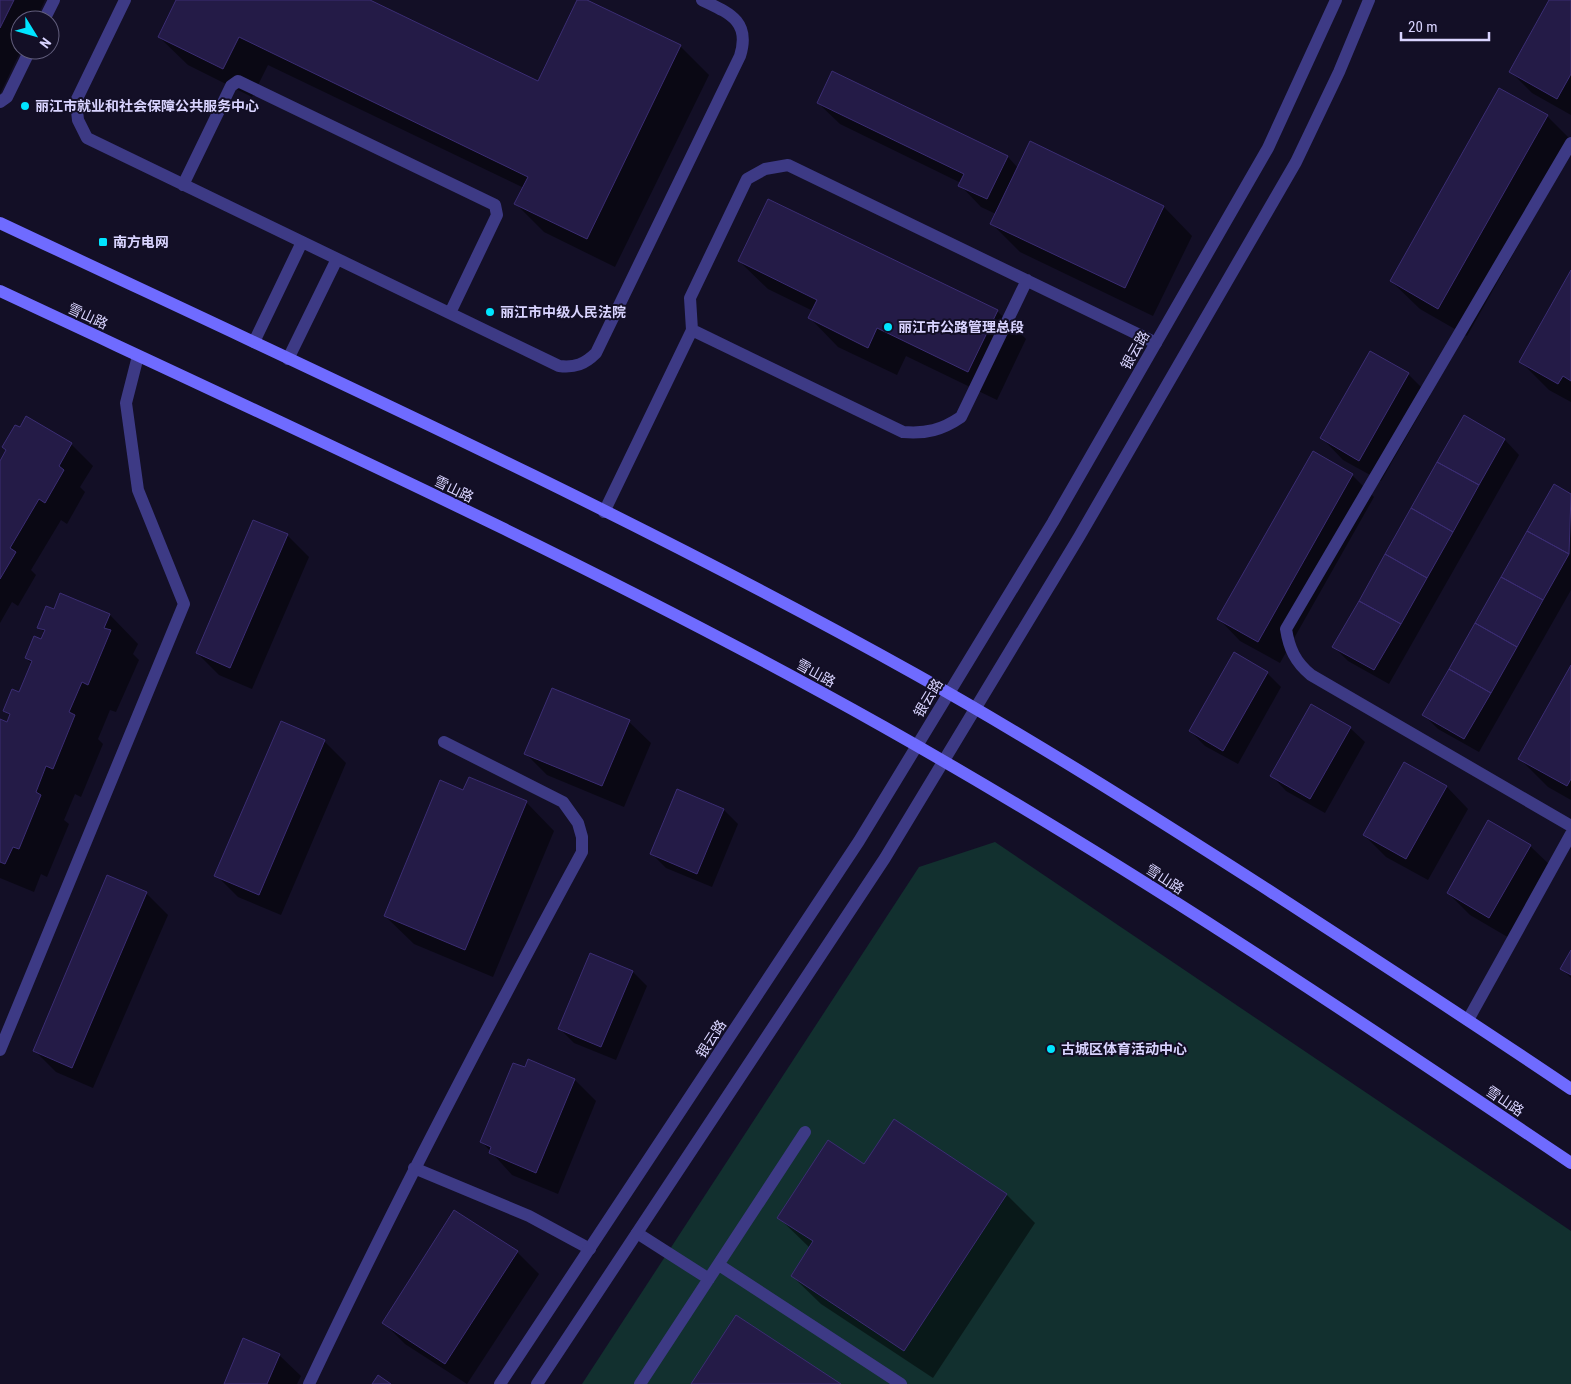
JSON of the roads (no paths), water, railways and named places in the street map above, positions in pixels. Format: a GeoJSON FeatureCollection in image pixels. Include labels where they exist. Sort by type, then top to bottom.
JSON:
{"type":"FeatureCollection","features":[{"type":"Feature","properties":{"kind":"main road"},"geometry":{"type":"LineString","coordinates":[[0,223],[288,358],[604,512],[799,611],[949,693],[1132,803],[1468,1020],[1571,1089]]}},
{"type":"Feature","properties":{"kind":"main road","name":"雪山路"},"geometry":{"type":"LineString","coordinates":[[0,291],[517,537],[770,665],[917,746],[1116,866],[1420,1061],[1571,1164]]}},
{"type":"Feature","properties":{"kind":"street"},"geometry":{"type":"LineString","coordinates":[[125,0],[76,101],[78,120],[87,138],[559,366],[579,366],[596,353],[742,50],[743,34],[736,19],[702,0]]}},
{"type":"Feature","properties":{"kind":"street","name":"银云路"},"geometry":{"type":"LineString","coordinates":[[500,1384],[859,841],[1053,522],[1268,148],[1336,0]]}},
{"type":"Feature","properties":{"kind":"street"},"geometry":{"type":"LineString","coordinates":[[537,1384],[885,858],[944,762],[1084,529],[1296,162],[1339,72],[1369,0]]}},
{"type":"Feature","properties":{"kind":"street"},"geometry":{"type":"LineString","coordinates":[[0,102],[7,97],[25,60]]}},
{"type":"Feature","properties":{"kind":"street"},"geometry":{"type":"LineString","coordinates":[[183,185],[231,86],[238,81],[495,205],[497,215],[450,313]]}},
{"type":"Feature","properties":{"kind":"street"},"geometry":{"type":"LineString","coordinates":[[1571,143],[1286,628],[1291,650],[1302,668],[1311,675],[1571,826]]}},
{"type":"Feature","properties":{"kind":"street"},"geometry":{"type":"LineString","coordinates":[[604,512],[692,330],[690,298],[747,179],[765,169],[788,165],[1156,343]]}},
{"type":"Feature","properties":{"kind":"street"},"geometry":{"type":"LineString","coordinates":[[254,342],[302,242]]}},
{"type":"Feature","properties":{"kind":"street"},"geometry":{"type":"LineString","coordinates":[[288,358],[337,259]]}},
{"type":"Feature","properties":{"kind":"street"},"geometry":{"type":"LineString","coordinates":[[692,330],[903,432],[919,433],[948,426],[961,417],[1027,280]]}},
{"type":"Feature","properties":{"kind":"street"},"geometry":{"type":"LineString","coordinates":[[0,1050],[184,604],[138,490],[126,403],[138,356]]}},
{"type":"Feature","properties":{"kind":"street"},"geometry":{"type":"LineString","coordinates":[[309,1384],[414,1168],[478,1044],[582,852],[582,837],[578,823],[563,802],[444,742]]}},
{"type":"Feature","properties":{"kind":"street"},"geometry":{"type":"LineString","coordinates":[[1468,1020],[1571,834]]}},
{"type":"Feature","properties":{"kind":"street"},"geometry":{"type":"LineString","coordinates":[[640,1384],[806,1132]]}},
{"type":"Feature","properties":{"kind":"street"},"geometry":{"type":"LineString","coordinates":[[414,1168],[530,1216],[590,1249]]}},
{"type":"Feature","properties":{"kind":"street"},"geometry":{"type":"LineString","coordinates":[[637,1233],[709,1279]]}},
{"type":"Feature","properties":{"kind":"street"},"geometry":{"type":"LineString","coordinates":[[718,1265],[901,1384]]}},
{"type":"Feature","properties":{"kind":"place","name":"丽江市就业和社会保障公共服务中心"},"geometry":{"type":"Point","coordinates":[25,106]}},
{"type":"Feature","properties":{"kind":"place","name":"南方电网"},"geometry":{"type":"Point","coordinates":[103,242]}},
{"type":"Feature","properties":{"kind":"place","name":"丽江市中级人民法院"},"geometry":{"type":"Point","coordinates":[490,312]}},
{"type":"Feature","properties":{"kind":"place","name":"丽江市公路管理总段"},"geometry":{"type":"Point","coordinates":[888,327]}},
{"type":"Feature","properties":{"kind":"place","name":"古城区体育活动中心"},"geometry":{"type":"Point","coordinates":[1051,1049]}}]}
